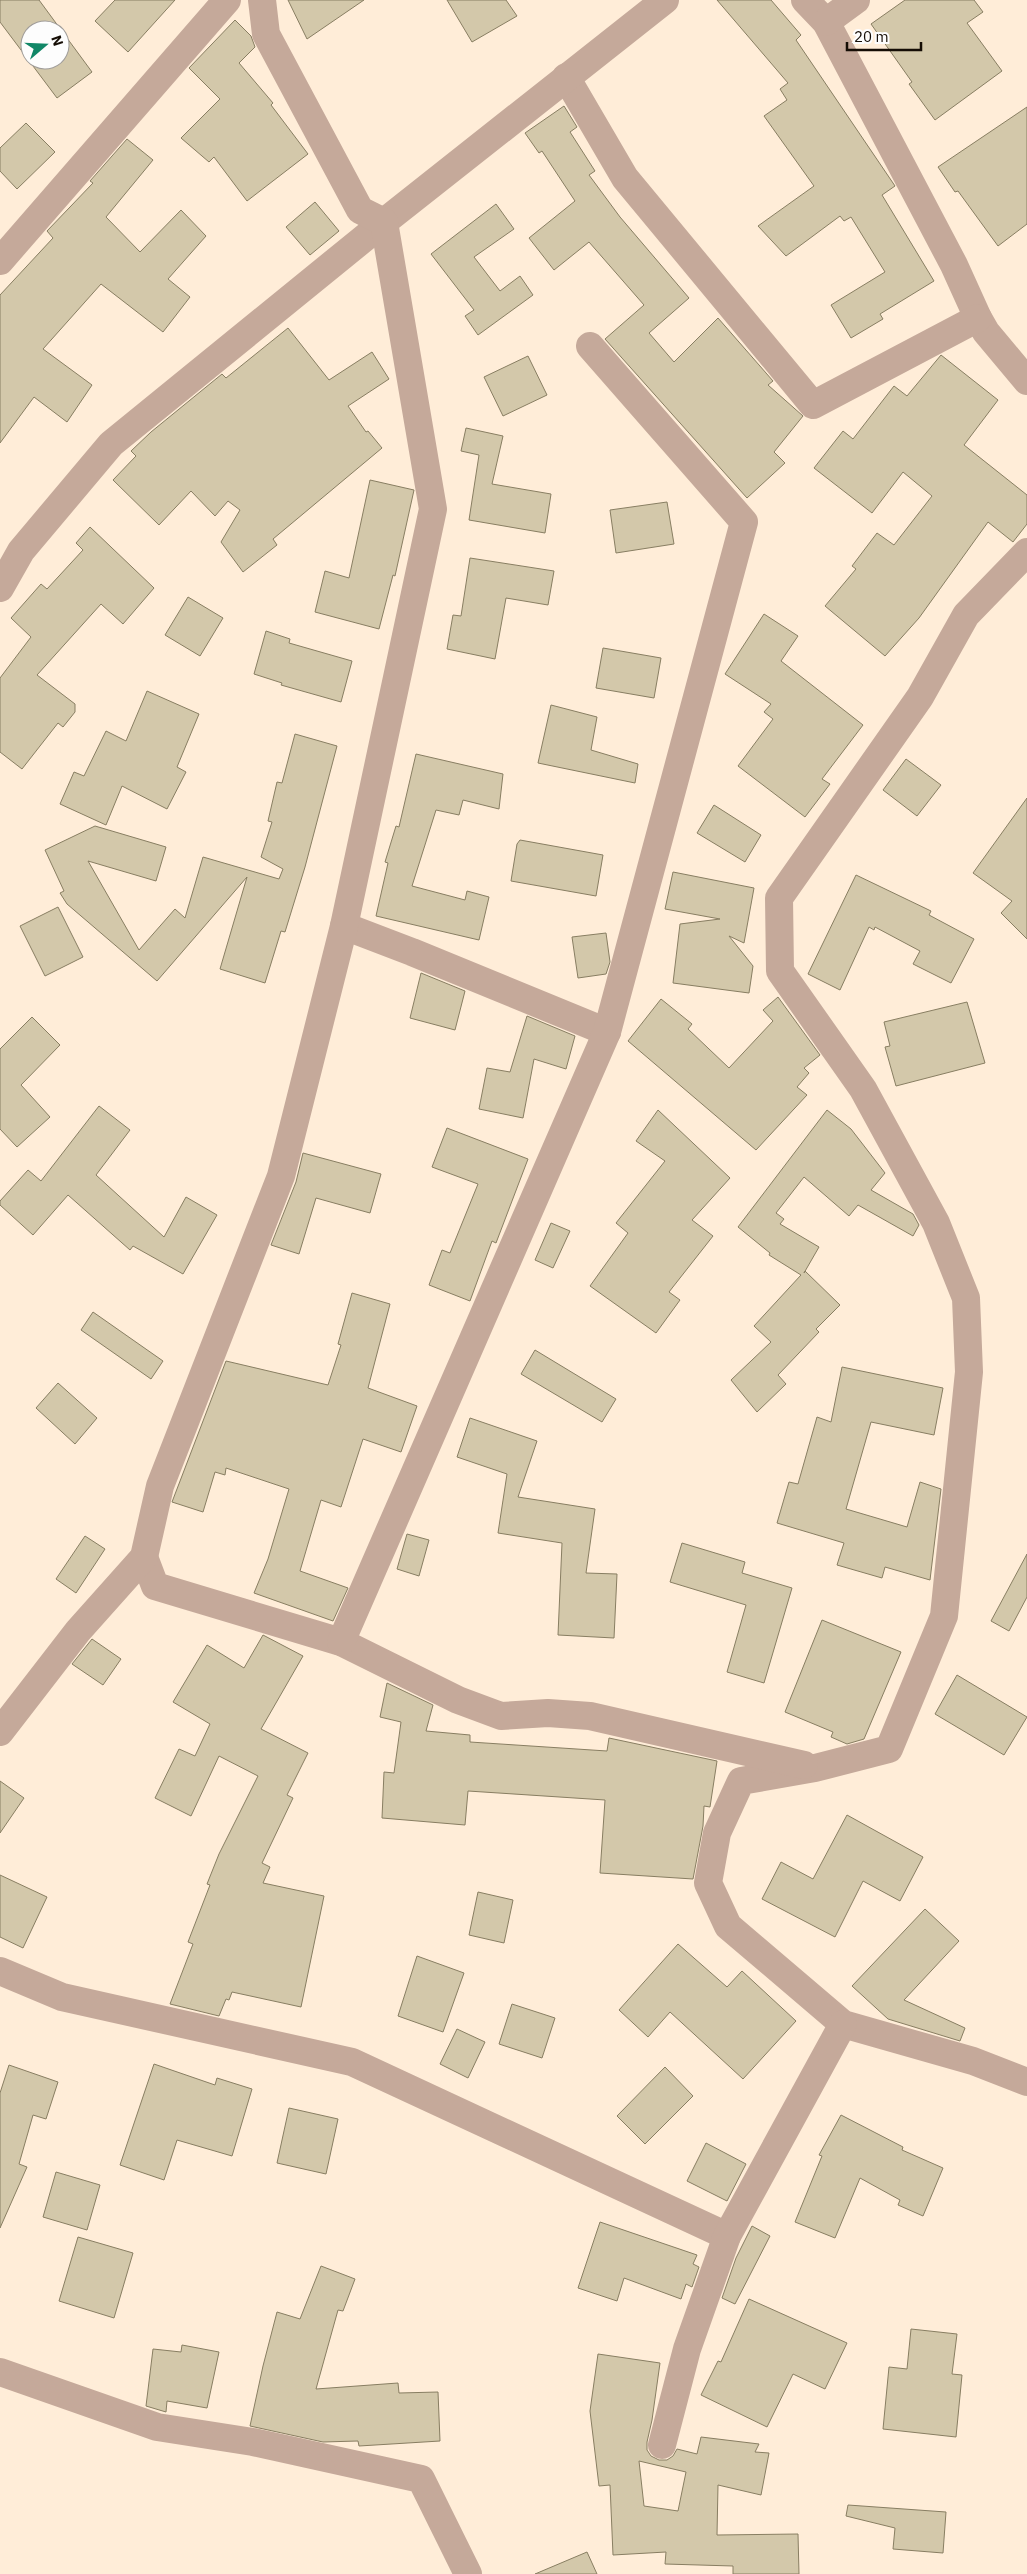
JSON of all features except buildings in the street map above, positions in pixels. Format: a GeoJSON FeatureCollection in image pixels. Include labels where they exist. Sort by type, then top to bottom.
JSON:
{"type":"FeatureCollection","features":[{"type":"Feature","properties":{"kind":"street"},"geometry":{"type":"LineString","coordinates":[[0,261],[227,0]]}},
{"type":"Feature","properties":{"kind":"street"},"geometry":{"type":"LineString","coordinates":[[262,0],[266,34],[360,210],[384,222]]}},
{"type":"Feature","properties":{"kind":"street"},"geometry":{"type":"LineString","coordinates":[[0,588],[21,550],[111,444],[566,76],[665,0]]}},
{"type":"Feature","properties":{"kind":"street"},"geometry":{"type":"LineString","coordinates":[[805,0],[826,22],[954,265],[986,332],[1027,381]]}},
{"type":"Feature","properties":{"kind":"street"},"geometry":{"type":"LineString","coordinates":[[826,22],[856,0]]}},
{"type":"Feature","properties":{"kind":"street"},"geometry":{"type":"LineString","coordinates":[[566,76],[625,178],[813,404],[978,318]]}},
{"type":"Feature","properties":{"kind":"street"},"geometry":{"type":"LineString","coordinates":[[0,1732],[78,1630],[144,1557],[160,1486],[281,1176],[344,926],[433,509],[384,222]]}},
{"type":"Feature","properties":{"kind":"street"},"geometry":{"type":"LineString","coordinates":[[341,1642],[607,1032],[744,522],[590,346]]}},
{"type":"Feature","properties":{"kind":"street"},"geometry":{"type":"LineString","coordinates":[[1027,552],[966,615],[920,697],[779,898],[780,971],[863,1089],[936,1223],[966,1298],[969,1372],[944,1616],[889,1749],[815,1768],[741,1781],[717,1833],[708,1884],[728,1926],[843,2024],[973,2061],[1027,2082]]}},
{"type":"Feature","properties":{"kind":"street"},"geometry":{"type":"LineString","coordinates":[[344,926],[607,1032]]}},
{"type":"Feature","properties":{"kind":"street"},"geometry":{"type":"LineString","coordinates":[[144,1557],[155,1586],[341,1642],[458,1700],[501,1716],[548,1713],[590,1716],[815,1768]]}},
{"type":"Feature","properties":{"kind":"street"},"geometry":{"type":"LineString","coordinates":[[0,1972],[62,1997],[352,2062],[727,2236]]}},
{"type":"Feature","properties":{"kind":"street"},"geometry":{"type":"LineString","coordinates":[[662,2445],[687,2349],[727,2236],[843,2024]]}},
{"type":"Feature","properties":{"kind":"street"},"geometry":{"type":"LineString","coordinates":[[0,2372],[157,2427],[263,2444],[421,2479],[468,2574]]}}]}
